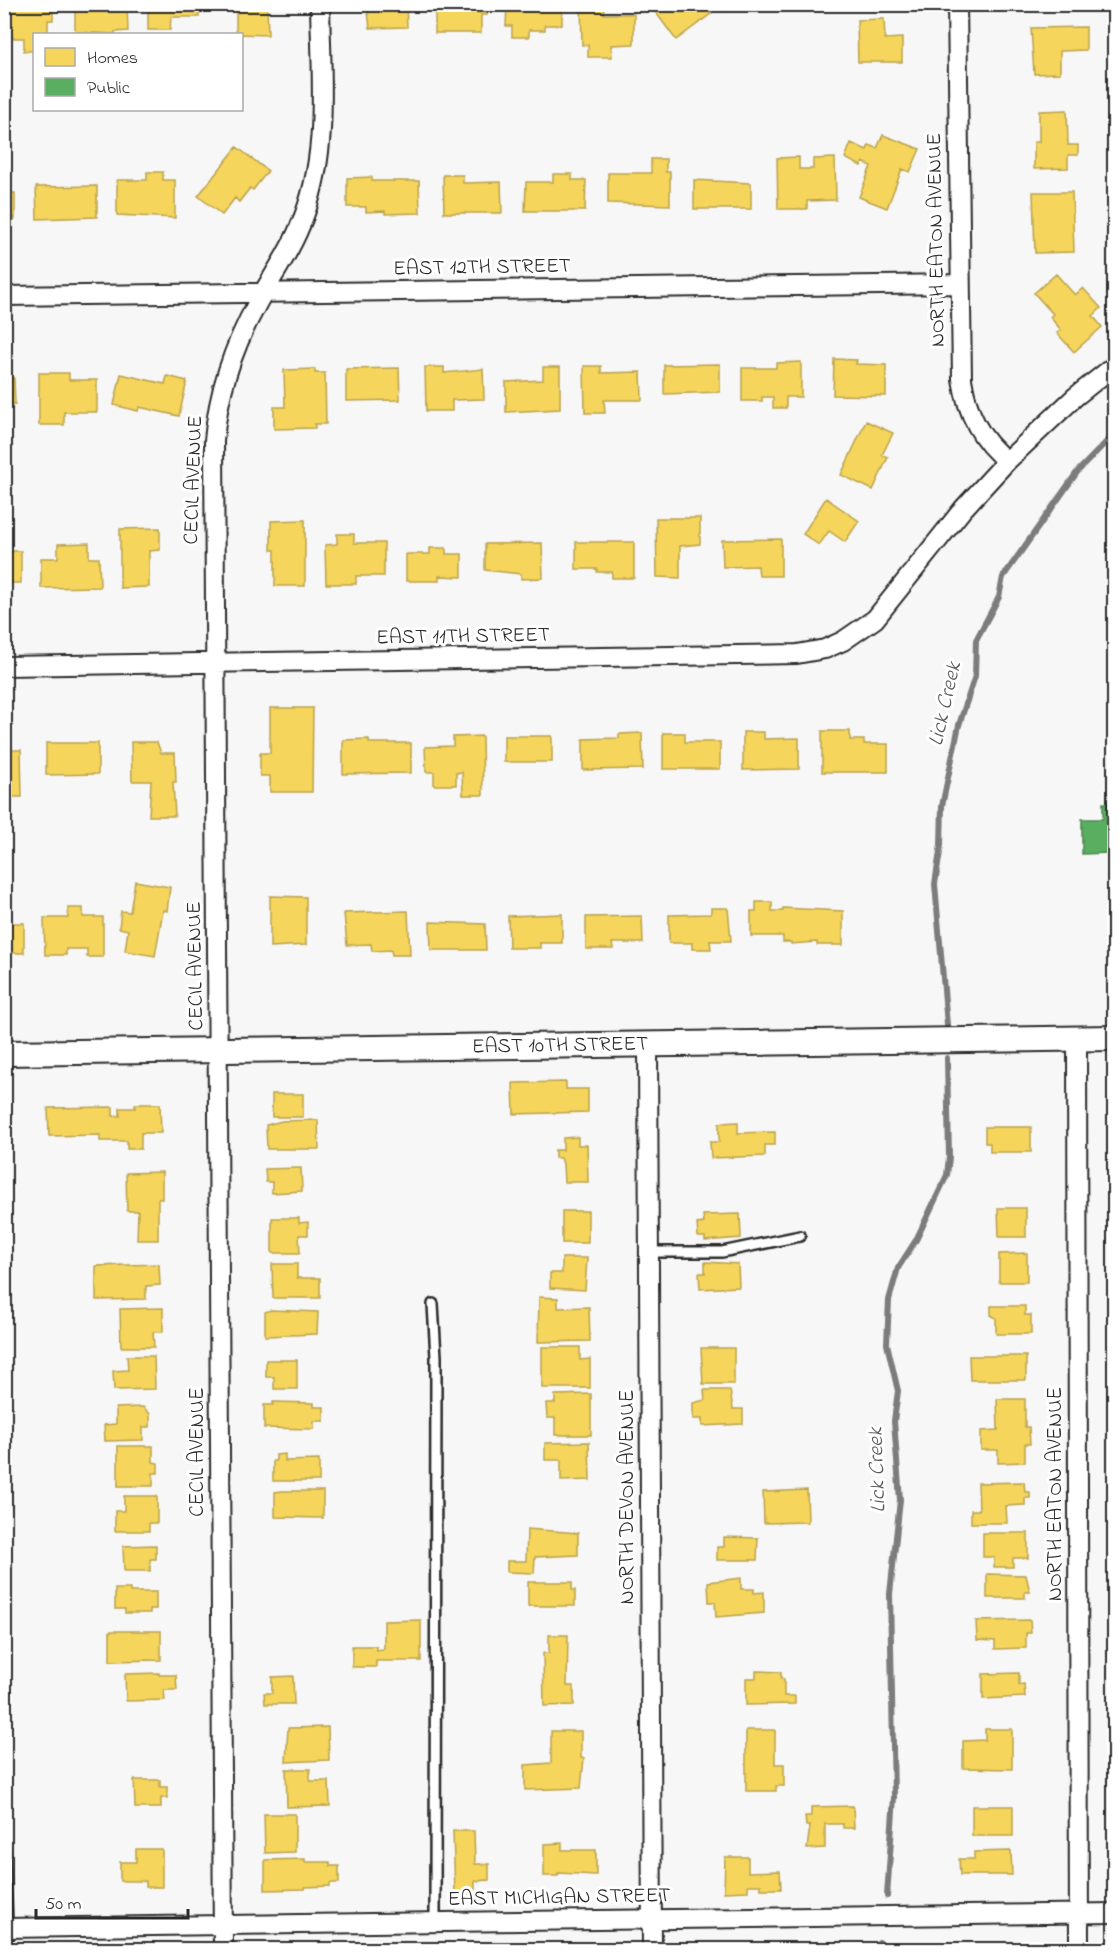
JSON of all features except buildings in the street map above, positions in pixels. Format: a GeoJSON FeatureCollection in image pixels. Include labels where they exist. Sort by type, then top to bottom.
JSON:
{"type":"FeatureCollection","features":[{"type":"Feature","properties":{"kind":"main road","name":"EAST 10TH STREET"},"geometry":{"type":"LineString","coordinates":[[4,1053],[1114,1038]]}},
{"type":"Feature","properties":{"kind":"street","name":"CECIL AVENUE"},"geometry":{"type":"LineString","coordinates":[[223,1950],[219,1049],[213,468],[215,432],[232,359],[300,227],[314,180],[321,123],[320,4]]}},
{"type":"Feature","properties":{"kind":"street","name":"NORTH EATON AVENUE"},"geometry":{"type":"LineString","coordinates":[[957,4],[961,370],[965,399],[980,434],[1007,461]]}},
{"type":"Feature","properties":{"kind":"street","name":"EAST 12TH STREET"},"geometry":{"type":"LineString","coordinates":[[4,296],[960,284]]}},
{"type":"Feature","properties":{"kind":"street","name":"EAST 11TH STREET"},"geometry":{"type":"LineString","coordinates":[[4,666],[797,654],[825,649],[843,641],[875,619],[963,509],[1007,461],[1075,397],[1114,366]]}},
{"type":"Feature","properties":{"kind":"street","name":"NORTH EATON AVENUE"},"geometry":{"type":"LineString","coordinates":[[1077,1039],[1079,1950]]}},
{"type":"Feature","properties":{"kind":"street","name":"NORTH DEVON AVENUE"},"geometry":{"type":"LineString","coordinates":[[648,1045],[652,1950]]}},
{"type":"Feature","properties":{"kind":"street","name":"EAST MICHIGAN STREET"},"geometry":{"type":"LineString","coordinates":[[6,1928],[1114,1913]]}},
{"type":"Feature","properties":{"kind":"lane"},"geometry":{"type":"LineString","coordinates":[[649,1252],[722,1252],[800,1236]]}},
{"type":"Feature","properties":{"kind":"lane"},"geometry":{"type":"LineString","coordinates":[[433,1304],[436,1357],[435,1922]]}},
{"type":"Feature","properties":{"kind":"lane"},"geometry":{"type":"LineString","coordinates":[[4,1849],[8,1950]]}},
{"type":"Feature","properties":{"kind":"waterway","name":"Lick Creek"},"geometry":{"type":"LineString","coordinates":[[947,1025],[935,884],[941,845],[942,806],[959,725],[975,676],[976,640],[999,597],[1003,577],[1078,471],[1114,434]]}},
{"type":"Feature","properties":{"kind":"waterway","name":"Lick Creek"},"geometry":{"type":"LineString","coordinates":[[887,1896],[894,1797],[890,1594],[900,1500],[894,1421],[898,1391],[887,1344],[889,1300],[898,1268],[916,1240],[947,1175],[949,1157],[947,1058]]}},
{"type":"Feature","properties":{"kind":"waterway","name":"Lick Creek"},"geometry":{"type":"LineString","coordinates":[[878,1950],[879,1942]]}}]}
